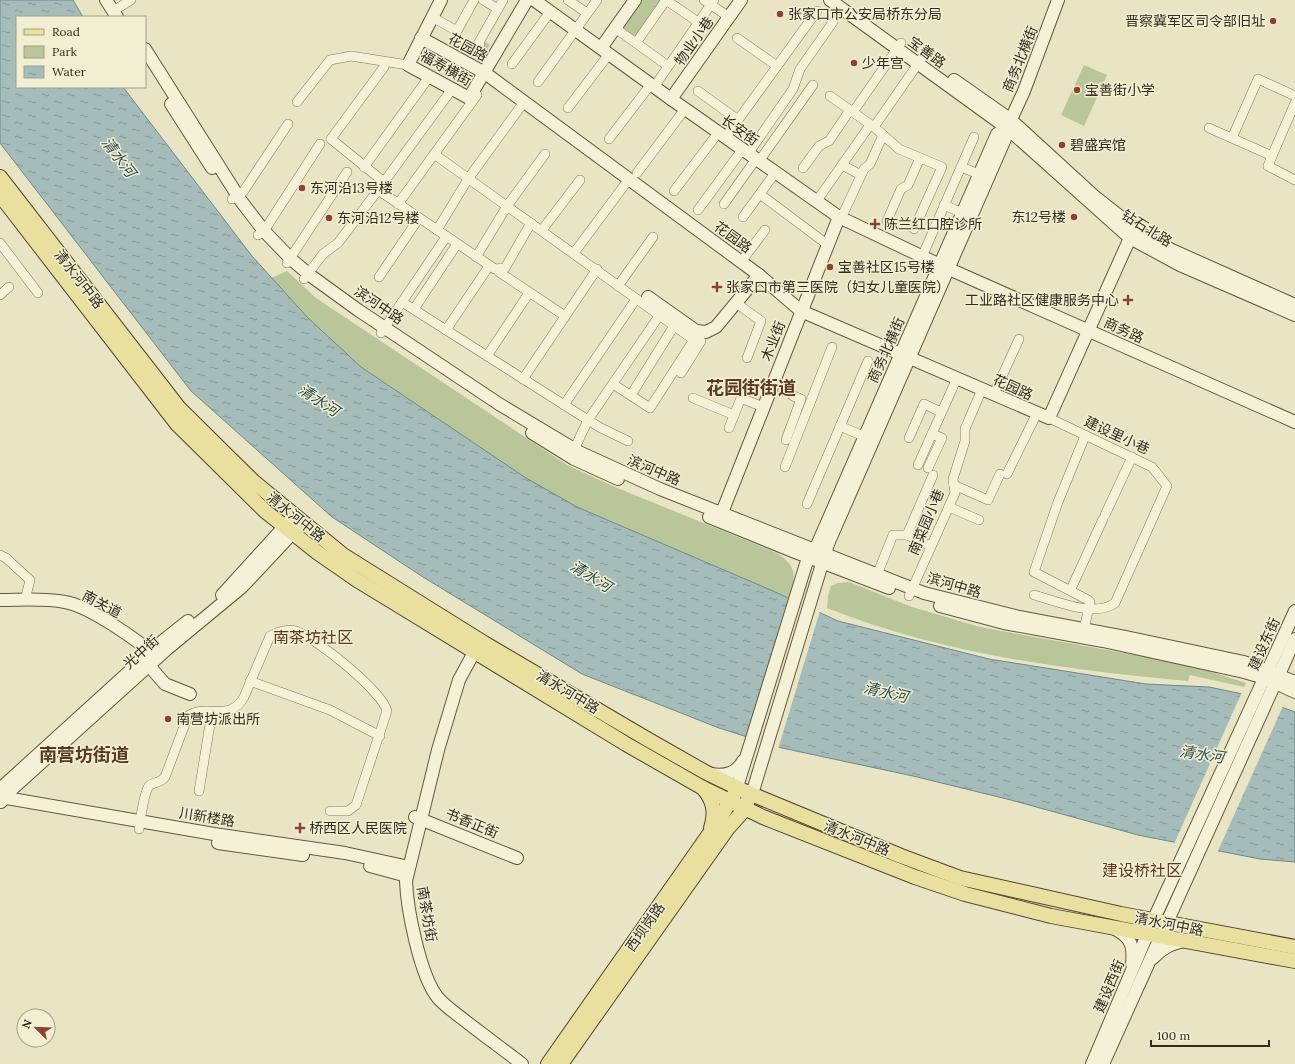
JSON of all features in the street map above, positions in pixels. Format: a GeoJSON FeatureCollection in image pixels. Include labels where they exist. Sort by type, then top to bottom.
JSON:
{"type":"FeatureCollection","features":[{"type":"Feature","properties":{"kind":"main road"},"geometry":{"type":"LineString","coordinates":[[106,0],[117,10]]}},
{"type":"Feature","properties":{"kind":"main road","name":"福寿横街"},"geometry":{"type":"LineString","coordinates":[[441,0],[408,65],[452,89],[473,96]]}},
{"type":"Feature","properties":{"kind":"main road"},"geometry":{"type":"LineString","coordinates":[[473,96],[527,0]]}},
{"type":"Feature","properties":{"kind":"main road","name":"长安街"},"geometry":{"type":"LineString","coordinates":[[534,0],[816,202],[944,267]]}},
{"type":"Feature","properties":{"kind":"main road"},"geometry":{"type":"LineString","coordinates":[[605,51],[615,28],[635,0]]}},
{"type":"Feature","properties":{"kind":"main road","name":"物业小巷"},"geometry":{"type":"LineString","coordinates":[[671,99],[741,0]]}},
{"type":"Feature","properties":{"kind":"main road","name":"宝善路"},"geometry":{"type":"LineString","coordinates":[[830,0],[899,46],[1009,124]]}},
{"type":"Feature","properties":{"kind":"main road","name":"宝善路"},"geometry":{"type":"LineString","coordinates":[[842,0],[899,46]]}},
{"type":"Feature","properties":{"kind":"main road","name":"商务北横街"},"geometry":{"type":"LineString","coordinates":[[749,751],[799,589],[818,556],[984,176],[1005,139],[1009,124],[1047,34],[1058,0]]}},
{"type":"Feature","properties":{"kind":"main road","name":"花园路"},"geometry":{"type":"LineString","coordinates":[[421,38],[485,73],[524,102],[633,176],[759,275],[801,311],[1036,413],[1054,413]]}},
{"type":"Feature","properties":{"kind":"main road","name":"滨河中路"},"geometry":{"type":"LineString","coordinates":[[146,51],[235,198]]}},
{"type":"Feature","properties":{"kind":"main road","name":"滨河中路"},"geometry":{"type":"LineString","coordinates":[[146,64],[235,198],[261,233],[289,261],[306,276],[383,330],[499,404],[573,454],[615,469],[720,517],[911,592],[1083,633],[1244,662],[1269,682],[1295,692]]}},
{"type":"Feature","properties":{"kind":"main road","name":"钻石北路"},"geometry":{"type":"LineString","coordinates":[[1009,124],[1130,238],[1180,265],[1295,315]]}},
{"type":"Feature","properties":{"kind":"main road","name":"钻石北路"},"geometry":{"type":"LineString","coordinates":[[1009,124],[1094,196],[1146,237],[1295,305]]}},
{"type":"Feature","properties":{"kind":"main road","name":"清水河中路"},"geometry":{"type":"LineString","coordinates":[[0,177],[179,408],[254,482],[318,553],[357,580],[709,774],[763,817],[915,877],[965,894],[1052,916],[1295,961]]}},
{"type":"Feature","properties":{"kind":"main road","name":"清水河中路"},"geometry":{"type":"LineString","coordinates":[[1,200],[177,424],[265,511],[294,525]]}},
{"type":"Feature","properties":{"kind":"main road","name":"木业街"},"geometry":{"type":"LineString","coordinates":[[720,517],[763,407],[773,389],[801,311],[842,214]]}},
{"type":"Feature","properties":{"kind":"main road"},"geometry":{"type":"LineString","coordinates":[[1054,413],[1130,238]]}},
{"type":"Feature","properties":{"kind":"main road","name":"商务路"},"geometry":{"type":"LineString","coordinates":[[944,267],[1086,341],[1295,422]]}},
{"type":"Feature","properties":{"kind":"main road"},"geometry":{"type":"LineString","coordinates":[[648,297],[700,335],[716,327],[759,275]]}},
{"type":"Feature","properties":{"kind":"main road","name":"光中街"},"geometry":{"type":"LineString","coordinates":[[1,798],[150,659],[225,592],[294,525]]}},
{"type":"Feature","properties":{"kind":"main road","name":"商务北横街"},"geometry":{"type":"LineString","coordinates":[[757,777],[814,593],[818,556]]}},
{"type":"Feature","properties":{"kind":"main road","name":"南关道"},"geometry":{"type":"LineString","coordinates":[[0,600],[66,602],[82,608],[142,644],[165,684],[190,694]]}},
{"type":"Feature","properties":{"kind":"main road","name":"建设东街"},"geometry":{"type":"LineString","coordinates":[[1269,682],[1295,611]]}},
{"type":"Feature","properties":{"kind":"main road","name":"建设东街"},"geometry":{"type":"LineString","coordinates":[[1269,682],[1295,639]]}},
{"type":"Feature","properties":{"kind":"main road","name":"清水河中路"},"geometry":{"type":"LineString","coordinates":[[474,644],[626,744],[703,788],[741,798],[770,802],[901,856],[960,878],[1189,928],[1295,947]]}},
{"type":"Feature","properties":{"kind":"main road","name":"南茶坊街"},"geometry":{"type":"LineString","coordinates":[[474,644],[454,678],[432,749],[418,818],[405,871],[400,907],[424,987],[435,1002],[451,1018],[509,1064]]}},
{"type":"Feature","properties":{"kind":"main road"},"geometry":{"type":"LineString","coordinates":[[1160,922],[1166,895],[1182,859],[1269,682]]}},
{"type":"Feature","properties":{"kind":"main road"},"geometry":{"type":"LineString","coordinates":[[1160,922],[1178,897],[1194,864],[1269,682]]}},
{"type":"Feature","properties":{"kind":"main road","name":"滨河中路"},"geometry":{"type":"LineString","coordinates":[[1269,682],[1295,682]]}},
{"type":"Feature","properties":{"kind":"main road"},"geometry":{"type":"LineString","coordinates":[[709,774],[726,774],[734,771],[740,766],[749,751]]}},
{"type":"Feature","properties":{"kind":"main road"},"geometry":{"type":"LineString","coordinates":[[741,798],[749,751]]}},
{"type":"Feature","properties":{"kind":"main road"},"geometry":{"type":"LineString","coordinates":[[741,798],[757,777]]}},
{"type":"Feature","properties":{"kind":"main road"},"geometry":{"type":"LineString","coordinates":[[757,777],[760,792],[770,802]]}},
{"type":"Feature","properties":{"kind":"main road"},"geometry":{"type":"LineString","coordinates":[[703,788],[709,795],[714,808],[709,835]]}},
{"type":"Feature","properties":{"kind":"main road","name":"川新楼路"},"geometry":{"type":"LineString","coordinates":[[1,798],[140,825],[345,853],[405,871]]}},
{"type":"Feature","properties":{"kind":"main road","name":"西坝岗路"},"geometry":{"type":"LineString","coordinates":[[561,1064],[728,828],[741,798]]}},
{"type":"Feature","properties":{"kind":"main road","name":"西坝岗路"},"geometry":{"type":"LineString","coordinates":[[548,1064],[709,835],[741,798]]}},
{"type":"Feature","properties":{"kind":"main road"},"geometry":{"type":"LineString","coordinates":[[728,828],[740,819],[750,816],[763,817]]}},
{"type":"Feature","properties":{"kind":"main road","name":"书香正街"},"geometry":{"type":"LineString","coordinates":[[418,818],[517,858]]}},
{"type":"Feature","properties":{"kind":"main road","name":"南茶坊街"},"geometry":{"type":"LineString","coordinates":[[405,871],[406,896],[419,952],[429,985],[438,998],[455,1013],[522,1064]]}},
{"type":"Feature","properties":{"kind":"main road"},"geometry":{"type":"LineString","coordinates":[[1132,916],[1151,910],[1166,895]]}},
{"type":"Feature","properties":{"kind":"main road"},"geometry":{"type":"LineString","coordinates":[[1178,897],[1176,914],[1177,920],[1189,928]]}},
{"type":"Feature","properties":{"kind":"main road","name":"建设西街"},"geometry":{"type":"LineString","coordinates":[[1092,1064],[1132,971],[1154,935],[1160,922]]}},
{"type":"Feature","properties":{"kind":"main road"},"geometry":{"type":"LineString","coordinates":[[1112,927],[1124,933],[1133,948],[1132,971]]}},
{"type":"Feature","properties":{"kind":"main road","name":"建设西街"},"geometry":{"type":"LineString","coordinates":[[1103,1064],[1146,967],[1154,935]]}},
{"type":"Feature","properties":{"kind":"main road"},"geometry":{"type":"LineString","coordinates":[[1146,967],[1159,951],[1172,944],[1184,941]]}},
{"type":"Feature","properties":{"kind":"street"},"geometry":{"type":"LineString","coordinates":[[117,10],[130,0]]}},
{"type":"Feature","properties":{"kind":"street"},"geometry":{"type":"LineString","coordinates":[[432,17],[457,31],[474,0]]}},
{"type":"Feature","properties":{"kind":"street"},"geometry":{"type":"LineString","coordinates":[[483,0],[498,8]]}},
{"type":"Feature","properties":{"kind":"street"},"geometry":{"type":"LineString","coordinates":[[480,44],[478,44],[503,0]]}},
{"type":"Feature","properties":{"kind":"street"},"geometry":{"type":"LineString","coordinates":[[568,0],[587,13]]}},
{"type":"Feature","properties":{"kind":"street"},"geometry":{"type":"LineString","coordinates":[[538,82],[596,0]]}},
{"type":"Feature","properties":{"kind":"street"},"geometry":{"type":"LineString","coordinates":[[636,43],[666,0],[698,22]]}},
{"type":"Feature","properties":{"kind":"street"},"geometry":{"type":"LineString","coordinates":[[609,139],[668,66],[698,22],[709,2],[729,17]]}},
{"type":"Feature","properties":{"kind":"street"},"geometry":{"type":"LineString","coordinates":[[674,191],[722,135],[738,120],[817,11]]}},
{"type":"Feature","properties":{"kind":"street"},"geometry":{"type":"LineString","coordinates":[[512,64],[550,12]]}},
{"type":"Feature","properties":{"kind":"street"},"geometry":{"type":"LineString","coordinates":[[724,204],[773,118],[793,89],[800,69],[833,22]]}},
{"type":"Feature","properties":{"kind":"street"},"geometry":{"type":"LineString","coordinates":[[615,28],[668,66]]}},
{"type":"Feature","properties":{"kind":"street"},"geometry":{"type":"LineString","coordinates":[[738,38],[777,66]]}},
{"type":"Feature","properties":{"kind":"street"},"geometry":{"type":"LineString","coordinates":[[803,168],[819,146],[829,141],[899,46]]}},
{"type":"Feature","properties":{"kind":"street"},"geometry":{"type":"LineString","coordinates":[[568,108],[605,51]]}},
{"type":"Feature","properties":{"kind":"street"},"geometry":{"type":"LineString","coordinates":[[297,102],[330,60],[351,56],[408,65]]}},
{"type":"Feature","properties":{"kind":"street"},"geometry":{"type":"LineString","coordinates":[[816,202],[920,61]]}},
{"type":"Feature","properties":{"kind":"street"},"geometry":{"type":"LineString","coordinates":[[384,66],[330,139],[384,182]]}},
{"type":"Feature","properties":{"kind":"street"},"geometry":{"type":"LineString","coordinates":[[364,167],[429,77]]}},
{"type":"Feature","properties":{"kind":"street"},"geometry":{"type":"LineString","coordinates":[[1232,138],[1258,79],[1295,96]]}},
{"type":"Feature","properties":{"kind":"street"},"geometry":{"type":"LineString","coordinates":[[698,210],[752,155],[784,126],[813,85]]}},
{"type":"Feature","properties":{"kind":"street"},"geometry":{"type":"LineString","coordinates":[[306,276],[323,254],[338,244],[452,89]]}},
{"type":"Feature","properties":{"kind":"street"},"geometry":{"type":"LineString","coordinates":[[698,92],[738,120]]}},
{"type":"Feature","properties":{"kind":"street"},"geometry":{"type":"LineString","coordinates":[[398,204],[473,96]]}},
{"type":"Feature","properties":{"kind":"street"},"geometry":{"type":"LineString","coordinates":[[830,96],[872,126],[900,149],[942,167],[914,230]]}},
{"type":"Feature","properties":{"kind":"street"},"geometry":{"type":"LineString","coordinates":[[437,230],[468,179],[524,102]]}},
{"type":"Feature","properties":{"kind":"street"},"geometry":{"type":"LineString","coordinates":[[1295,103],[1268,166],[1295,180]]}},
{"type":"Feature","properties":{"kind":"street"},"geometry":{"type":"LineString","coordinates":[[574,253],[685,109]]}},
{"type":"Feature","properties":{"kind":"street"},"geometry":{"type":"LineString","coordinates":[[773,118],[784,126]]}},
{"type":"Feature","properties":{"kind":"street"},"geometry":{"type":"LineString","coordinates":[[235,198],[243,192],[288,124]]}},
{"type":"Feature","properties":{"kind":"street"},"geometry":{"type":"LineString","coordinates":[[1209,128],[1272,156]]}},
{"type":"Feature","properties":{"kind":"street"},"geometry":{"type":"LineString","coordinates":[[842,214],[864,169],[870,164],[883,135]]}},
{"type":"Feature","properties":{"kind":"street"},"geometry":{"type":"LineString","coordinates":[[925,250],[974,137]]}},
{"type":"Feature","properties":{"kind":"street"},"geometry":{"type":"LineString","coordinates":[[261,233],[320,144]]}},
{"type":"Feature","properties":{"kind":"street"},"geometry":{"type":"LineString","coordinates":[[434,154],[597,269],[659,316],[674,326],[700,335]]}},
{"type":"Feature","properties":{"kind":"street"},"geometry":{"type":"LineString","coordinates":[[476,257],[506,206],[545,154]]}},
{"type":"Feature","properties":{"kind":"street"},"geometry":{"type":"LineString","coordinates":[[887,221],[901,189],[908,185],[920,158]]}},
{"type":"Feature","properties":{"kind":"street"},"geometry":{"type":"LineString","coordinates":[[842,165],[861,175]]}},
{"type":"Feature","properties":{"kind":"street"},"geometry":{"type":"LineString","coordinates":[[961,167],[984,176]]}},
{"type":"Feature","properties":{"kind":"street"},"geometry":{"type":"LineString","coordinates":[[289,261],[346,172]]}},
{"type":"Feature","properties":{"kind":"street"},"geometry":{"type":"LineString","coordinates":[[743,217],[775,173]]}},
{"type":"Feature","properties":{"kind":"street"},"geometry":{"type":"LineString","coordinates":[[542,230],[580,180]]}},
{"type":"Feature","properties":{"kind":"street"},"geometry":{"type":"LineString","coordinates":[[378,190],[565,316]]}},
{"type":"Feature","properties":{"kind":"street"},"geometry":{"type":"LineString","coordinates":[[760,194],[828,245]]}},
{"type":"Feature","properties":{"kind":"street"},"geometry":{"type":"LineString","coordinates":[[926,204],[967,215]]}},
{"type":"Feature","properties":{"kind":"street"},"geometry":{"type":"LineString","coordinates":[[379,277],[419,218]]}},
{"type":"Feature","properties":{"kind":"street"},"geometry":{"type":"LineString","coordinates":[[494,268],[505,268],[531,223]]}},
{"type":"Feature","properties":{"kind":"street"},"geometry":{"type":"LineString","coordinates":[[741,262],[765,230]]}},
{"type":"Feature","properties":{"kind":"street"},"geometry":{"type":"LineString","coordinates":[[383,330],[446,236]]}},
{"type":"Feature","properties":{"kind":"street"},"geometry":{"type":"LineString","coordinates":[[618,286],[653,237]]}},
{"type":"Feature","properties":{"kind":"street"},"geometry":{"type":"LineString","coordinates":[[0,243],[38,292]]}},
{"type":"Feature","properties":{"kind":"street"},"geometry":{"type":"LineString","coordinates":[[414,309],[457,244]]}},
{"type":"Feature","properties":{"kind":"street"},"geometry":{"type":"LineString","coordinates":[[446,330],[494,268]]}},
{"type":"Feature","properties":{"kind":"street"},"geometry":{"type":"LineString","coordinates":[[523,379],[597,269]]}},
{"type":"Feature","properties":{"kind":"street"},"geometry":{"type":"LineString","coordinates":[[0,295],[9,287]]}},
{"type":"Feature","properties":{"kind":"street"},"geometry":{"type":"LineString","coordinates":[[487,356],[529,293]]}},
{"type":"Feature","properties":{"kind":"street"},"geometry":{"type":"LineString","coordinates":[[564,405],[636,300]]}},
{"type":"Feature","properties":{"kind":"street"},"geometry":{"type":"LineString","coordinates":[[402,302],[601,428],[628,441]]}},
{"type":"Feature","properties":{"kind":"street"},"geometry":{"type":"LineString","coordinates":[[736,303],[761,321],[747,358]]}},
{"type":"Feature","properties":{"kind":"street"},"geometry":{"type":"LineString","coordinates":[[573,454],[588,420],[659,316]]}},
{"type":"Feature","properties":{"kind":"street"},"geometry":{"type":"LineString","coordinates":[[631,395],[674,326]]}},
{"type":"Feature","properties":{"kind":"street"},"geometry":{"type":"LineString","coordinates":[[681,374],[700,335]]}},
{"type":"Feature","properties":{"kind":"street"},"geometry":{"type":"LineString","coordinates":[[613,384],[650,408],[700,335]]}},
{"type":"Feature","properties":{"kind":"street"},"geometry":{"type":"LineString","coordinates":[[994,394],[1019,339]]}},
{"type":"Feature","properties":{"kind":"street"},"geometry":{"type":"LineString","coordinates":[[785,467],[832,347]]}},
{"type":"Feature","properties":{"kind":"street"},"geometry":{"type":"LineString","coordinates":[[807,504],[868,361]]}},
{"type":"Feature","properties":{"kind":"street"},"geometry":{"type":"LineString","coordinates":[[918,465],[957,378]]}},
{"type":"Feature","properties":{"kind":"street","name":"南菜园小巷"},"geometry":{"type":"LineString","coordinates":[[911,592],[955,492],[953,478],[965,440],[964,429],[982,389]]}},
{"type":"Feature","properties":{"kind":"street"},"geometry":{"type":"LineString","coordinates":[[786,440],[797,397],[810,402]]}},
{"type":"Feature","properties":{"kind":"street"},"geometry":{"type":"LineString","coordinates":[[693,398],[734,415]]}},
{"type":"Feature","properties":{"kind":"street"},"geometry":{"type":"LineString","coordinates":[[729,428],[741,398],[763,407]]}},
{"type":"Feature","properties":{"kind":"street"},"geometry":{"type":"LineString","coordinates":[[909,438],[924,404],[942,412]]}},
{"type":"Feature","properties":{"kind":"street"},"geometry":{"type":"LineString","coordinates":[[954,485],[988,500],[1004,474],[1036,413]]}},
{"type":"Feature","properties":{"kind":"street","name":"建设里小巷"},"geometry":{"type":"LineString","coordinates":[[1054,413],[1085,436],[1152,467],[1167,486],[1115,603],[1103,609],[1089,609]]}},
{"type":"Feature","properties":{"kind":"street"},"geometry":{"type":"LineString","coordinates":[[840,426],[869,438]]}},
{"type":"Feature","properties":{"kind":"street"},"geometry":{"type":"LineString","coordinates":[[907,535],[942,438],[932,434]]}},
{"type":"Feature","properties":{"kind":"street"},"geometry":{"type":"LineString","coordinates":[[1083,633],[1090,602],[1071,589],[1034,572],[1058,502],[1085,436]]}},
{"type":"Feature","properties":{"kind":"street"},"geometry":{"type":"LineString","coordinates":[[1071,589],[1132,457]]}},
{"type":"Feature","properties":{"kind":"street"},"geometry":{"type":"LineString","coordinates":[[949,507],[978,520]]}},
{"type":"Feature","properties":{"kind":"street"},"geometry":{"type":"LineString","coordinates":[[932,558],[948,521],[944,519]]}},
{"type":"Feature","properties":{"kind":"street"},"geometry":{"type":"LineString","coordinates":[[875,578],[893,535],[907,535],[931,546]]}},
{"type":"Feature","properties":{"kind":"street"},"geometry":{"type":"LineString","coordinates":[[0,555],[6,558],[30,580],[25,600]]}},
{"type":"Feature","properties":{"kind":"street"},"geometry":{"type":"LineString","coordinates":[[1034,595],[1089,609]]}},
{"type":"Feature","properties":{"kind":"street"},"geometry":{"type":"LineString","coordinates":[[140,825],[147,790],[151,785],[163,780],[165,777],[188,716],[192,713],[228,711],[238,705],[244,697],[270,636],[283,631],[295,631],[312,640],[370,686],[386,706],[387,716],[356,805],[348,811],[330,811]]}},
{"type":"Feature","properties":{"kind":"street"},"geometry":{"type":"LineString","coordinates":[[250,681],[330,710],[380,736]]}},
{"type":"Feature","properties":{"kind":"street"},"geometry":{"type":"LineString","coordinates":[[199,791],[212,712]]}},
{"type":"Feature","properties":{"kind":"green space"},"geometry":{"type":"Polygon","coordinates":[[[638,0],[661,0],[636,40],[618,27],[638,0]]]}},
{"type":"Feature","properties":{"kind":"green space"},"geometry":{"type":"Polygon","coordinates":[[[1084,65],[1107,75],[1084,126],[1061,115],[1084,65]]]}},
{"type":"Feature","properties":{"kind":"green space"},"geometry":{"type":"Polygon","coordinates":[[[287,271],[316,298],[567,465],[615,487],[777,553],[789,563],[794,573],[789,598],[577,507],[526,478],[361,367],[307,317],[271,278],[287,271]]]}},
{"type":"Feature","properties":{"kind":"green space"},"geometry":{"type":"Polygon","coordinates":[[[849,582],[912,607],[980,627],[1190,665],[1246,683],[1244,687],[1190,675],[1188,681],[1142,677],[1050,665],[1005,658],[915,637],[871,624],[827,608],[831,586],[838,583],[849,582]]]}},
{"type":"Feature","properties":{"kind":"water","name":"清水河"},"geometry":{"type":"Polygon","coordinates":[[[0,0],[73,0],[82,16],[16,16],[16,88],[124,88],[252,256],[307,317],[361,367],[526,478],[577,507],[773,591],[838,621],[989,659],[1146,684],[1209,687],[1252,696],[1295,712],[1295,862],[1260,859],[1138,835],[1011,800],[913,776],[782,748],[719,728],[582,674],[423,577],[332,517],[191,391],[0,143],[0,0]]]}},
{"type":"Feature","properties":{"kind":"pier"},"geometry":{"type":"Polygon","coordinates":[[[789,596],[820,611],[778,749],[746,738],[789,596]]]}},
{"type":"Feature","properties":{"kind":"pier"},"geometry":{"type":"Polygon","coordinates":[[[1242,692],[1283,706],[1217,853],[1174,844],[1242,692]]]}},
{"type":"Feature","properties":{"kind":"tunnel"},"geometry":{"type":"LineString","coordinates":[[480,44],[495,53]]}},
{"type":"Feature","properties":{"kind":"tunnel"},"geometry":{"type":"LineString","coordinates":[[776,390],[793,396]]}},
{"type":"Feature","properties":{"kind":"place","name":"张家口市公安局桥东分局"},"geometry":{"type":"Point","coordinates":[780,14]}},
{"type":"Feature","properties":{"kind":"place","name":"晋察冀军区司令部旧址"},"geometry":{"type":"Point","coordinates":[1273,21]}},
{"type":"Feature","properties":{"kind":"place","name":"少年宫"},"geometry":{"type":"Point","coordinates":[854,63]}},
{"type":"Feature","properties":{"kind":"place","name":"宝善街小学"},"geometry":{"type":"Point","coordinates":[1077,90]}},
{"type":"Feature","properties":{"kind":"place","name":"碧盛宾馆"},"geometry":{"type":"Point","coordinates":[1062,145]}},
{"type":"Feature","properties":{"kind":"place","name":"东河沿13号楼"},"geometry":{"type":"Point","coordinates":[302,188]}},
{"type":"Feature","properties":{"kind":"place","name":"东12号楼"},"geometry":{"type":"Point","coordinates":[1074,217]}},
{"type":"Feature","properties":{"kind":"place","name":"东河沿12号楼"},"geometry":{"type":"Point","coordinates":[329,218]}},
{"type":"Feature","properties":{"kind":"place","name":"陈兰红口腔诊所"},"geometry":{"type":"Point","coordinates":[875,224]}},
{"type":"Feature","properties":{"kind":"place","name":"宝善社区15号楼"},"geometry":{"type":"Point","coordinates":[830,267]}},
{"type":"Feature","properties":{"kind":"place","name":"张家口市第三医院（妇女儿童医院）"},"geometry":{"type":"Point","coordinates":[717,287]}},
{"type":"Feature","properties":{"kind":"place","name":"工业路社区健康服务中心"},"geometry":{"type":"Point","coordinates":[1128,300]}},
{"type":"Feature","properties":{"kind":"place","name":"南营坊派出所"},"geometry":{"type":"Point","coordinates":[168,719]}},
{"type":"Feature","properties":{"kind":"place","name":"桥西区人民医院"},"geometry":{"type":"Point","coordinates":[300,828]}},
{"type":"Feature","properties":{"kind":"district","name":"花园街街道"},"geometry":{"type":"Point","coordinates":[751,387]}},
{"type":"Feature","properties":{"kind":"district","name":"南茶坊社区"},"geometry":{"type":"Point","coordinates":[313,637]}},
{"type":"Feature","properties":{"kind":"district","name":"南营坊街道"},"geometry":{"type":"Point","coordinates":[84,754]}},
{"type":"Feature","properties":{"kind":"district","name":"建设桥社区"},"geometry":{"type":"Point","coordinates":[1142,870]}}]}
